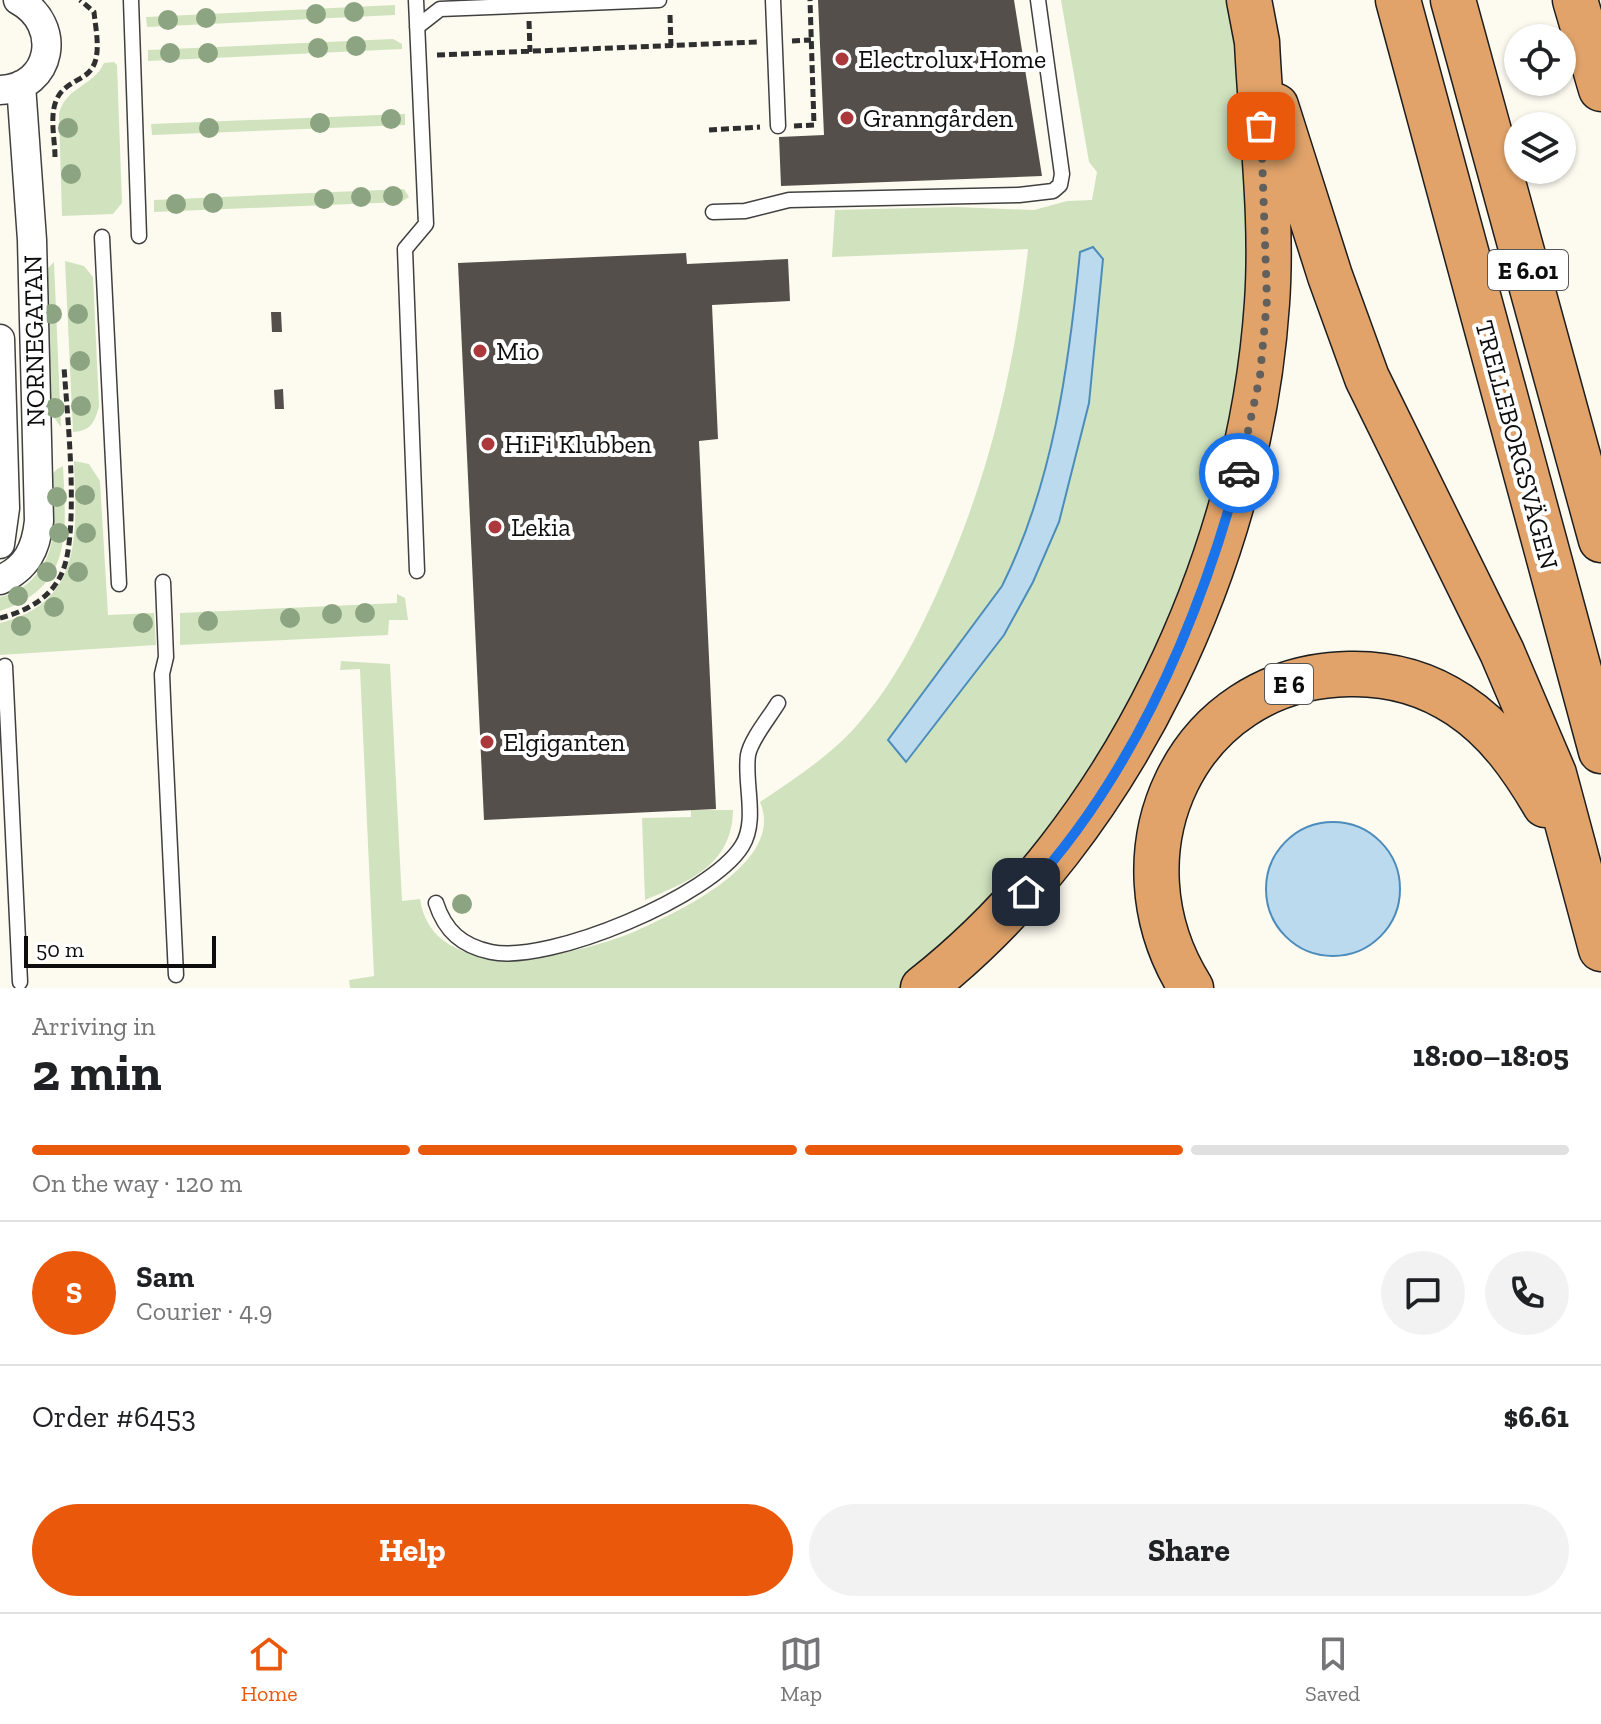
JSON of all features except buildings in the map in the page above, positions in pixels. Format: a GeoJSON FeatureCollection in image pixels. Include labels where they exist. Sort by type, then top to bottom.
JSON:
{"type":"FeatureCollection","features":[{"type":"Feature","properties":{"kind":"highway"},"geometry":{"type":"LineString","coordinates":[[1249,0],[1257,42],[1330,276],[1367,378],[1533,718],[1554,774],[1574,857]]}},
{"type":"Feature","properties":{"kind":"highway","name":"TRELLEBORGSVÄGEN"},"geometry":{"type":"LineString","coordinates":[[1398,0],[1601,751]]}},
{"type":"Feature","properties":{"kind":"highway","name":"E 6.01"},"geometry":{"type":"LineString","coordinates":[[1453,0],[1601,540]]}},
{"type":"Feature","properties":{"kind":"highway"},"geometry":{"type":"LineString","coordinates":[[1575,0],[1601,89]]}},
{"type":"Feature","properties":{"kind":"highway"},"geometry":{"type":"LineString","coordinates":[[923,988],[1014,904],[1080,823],[1124,755],[1163,684],[1209,571],[1251,427],[1260,376],[1267,300],[1257,42]]}},
{"type":"Feature","properties":{"kind":"highway","name":"E 6"},"geometry":{"type":"LineString","coordinates":[[1191,988],[1171,951],[1157,904],[1156,858],[1164,808],[1189,760],[1218,725],[1252,701],[1302,679],[1331,674],[1368,673],[1415,683],[1459,705],[1519,761],[1574,857],[1601,949]]}},
{"type":"Feature","properties":{"kind":"street","name":"NORNEGATAN"},"geometry":{"type":"LineString","coordinates":[[0,580],[24,566],[33,551],[39,521],[32,240],[11,87],[41,67],[48,41],[38,15],[18,0]]}},
{"type":"Feature","properties":{"kind":"street","name":"NORNEGATAN"},"geometry":{"type":"LineString","coordinates":[[0,339],[5,508],[0,544]]}},
{"type":"Feature","properties":{"kind":"lane"},"geometry":{"type":"LineString","coordinates":[[131,0],[139,236]]}},
{"type":"Feature","properties":{"kind":"lane"},"geometry":{"type":"LineString","coordinates":[[416,0],[426,224],[405,249],[417,571]]}},
{"type":"Feature","properties":{"kind":"lane"},"geometry":{"type":"LineString","coordinates":[[417,27],[440,9],[659,0]]}},
{"type":"Feature","properties":{"kind":"lane"},"geometry":{"type":"LineString","coordinates":[[773,0],[778,126]]}},
{"type":"Feature","properties":{"kind":"lane"},"geometry":{"type":"LineString","coordinates":[[713,212],[745,211],[789,200],[1019,195],[1053,191],[1060,185],[1062,174],[1038,0]]}},
{"type":"Feature","properties":{"kind":"lane"},"geometry":{"type":"LineString","coordinates":[[102,237],[119,584]]}},
{"type":"Feature","properties":{"kind":"lane"},"geometry":{"type":"LineString","coordinates":[[163,582],[166,657],[162,674],[176,975]]}},
{"type":"Feature","properties":{"kind":"lane"},"geometry":{"type":"LineString","coordinates":[[5,666],[20,982]]}},
{"type":"Feature","properties":{"kind":"lane"},"geometry":{"type":"LineString","coordinates":[[436,903],[442,922],[452,935],[493,953],[526,951],[585,939],[673,901],[728,864],[744,842],[749,814],[748,753],[778,703]]}},
{"type":"Feature","properties":{"kind":"path"},"geometry":{"type":"LineString","coordinates":[[56,164],[55,106],[69,85],[92,71],[96,61],[94,12],[80,0]]}},
{"type":"Feature","properties":{"kind":"path"},"geometry":{"type":"LineString","coordinates":[[709,130],[814,125],[810,0]]}},
{"type":"Feature","properties":{"kind":"path"},"geometry":{"type":"LineString","coordinates":[[670,13],[671,46]]}},
{"type":"Feature","properties":{"kind":"path"},"geometry":{"type":"LineString","coordinates":[[786,41],[811,40]]}},
{"type":"Feature","properties":{"kind":"path"},"geometry":{"type":"LineString","coordinates":[[418,56],[757,42]]}},
{"type":"Feature","properties":{"kind":"path"},"geometry":{"type":"LineString","coordinates":[[0,618],[25,611],[44,596],[60,578],[69,554],[71,521],[64,366]]}},
{"type":"Feature","properties":{"kind":"green space"},"geometry":{"type":"Polygon","coordinates":[[[1061,0],[1232,0],[1254,235],[1233,435],[1171,632],[1055,836],[902,988],[350,988],[349,980],[374,976],[360,669],[340,670],[341,661],[390,664],[402,901],[420,899],[430,927],[451,945],[478,955],[510,958],[544,956],[609,941],[676,911],[723,882],[743,865],[757,845],[764,824],[760,802],[828,753],[876,702],[909,650],[927,614],[961,537],[975,496],[1008,375],[1028,249],[832,257],[835,210],[956,207],[1034,210],[1067,201],[1092,200],[1097,172],[1089,162],[1061,0]]]}},
{"type":"Feature","properties":{"kind":"green space"},"geometry":{"type":"Polygon","coordinates":[[[395,5],[395,15],[147,27],[146,17],[395,5]]]}},
{"type":"Feature","properties":{"kind":"green space"},"geometry":{"type":"Polygon","coordinates":[[[393,39],[402,44],[402,49],[148,61],[148,50],[393,39]]]}},
{"type":"Feature","properties":{"kind":"green space"},"geometry":{"type":"Polygon","coordinates":[[[114,62],[117,65],[122,203],[113,214],[62,216],[59,114],[62,105],[73,92],[94,77],[104,63],[114,62]]]}},
{"type":"Feature","properties":{"kind":"green space"},"geometry":{"type":"Polygon","coordinates":[[[405,114],[405,125],[152,135],[151,124],[405,114]]]}},
{"type":"Feature","properties":{"kind":"green space"},"geometry":{"type":"Polygon","coordinates":[[[404,189],[409,197],[401,202],[154,212],[154,200],[404,189]]]}},
{"type":"Feature","properties":{"kind":"green space"},"geometry":{"type":"Polygon","coordinates":[[[65,261],[84,266],[93,277],[99,406],[91,425],[73,432],[65,261]]]}},
{"type":"Feature","properties":{"kind":"green space"},"geometry":{"type":"Polygon","coordinates":[[[54,262],[61,427],[48,409],[44,272],[54,262]]]}},
{"type":"Feature","properties":{"kind":"green space"},"geometry":{"type":"Polygon","coordinates":[[[74,461],[89,464],[100,481],[108,615],[154,613],[156,645],[0,655],[0,623],[28,613],[48,599],[61,581],[70,560],[74,537],[74,461]]]}},
{"type":"Feature","properties":{"kind":"green space"},"geometry":{"type":"Polygon","coordinates":[[[63,466],[64,534],[53,572],[24,601],[0,611],[0,597],[11,594],[30,581],[49,552],[53,529],[51,479],[52,474],[63,466]]]}},
{"type":"Feature","properties":{"kind":"green space"},"geometry":{"type":"Polygon","coordinates":[[[397,594],[405,598],[408,620],[389,620],[388,635],[180,645],[180,613],[397,603],[397,594]]]}},
{"type":"Feature","properties":{"kind":"green space"},"geometry":{"type":"Polygon","coordinates":[[[691,810],[733,810],[725,845],[717,858],[692,878],[645,900],[642,818],[691,817],[691,810]]]}},
{"type":"Feature","properties":{"kind":"water"},"geometry":{"type":"Polygon","coordinates":[[[1093,247],[1103,259],[1089,403],[1059,522],[1033,582],[1004,635],[906,762],[888,740],[1002,586],[1020,547],[1056,423],[1080,252],[1093,247]]]}},
{"type":"Feature","properties":{"kind":"water"},"geometry":{"type":"Polygon","coordinates":[[[1333,822],[1358,827],[1380,842],[1395,864],[1400,889],[1395,914],[1380,936],[1358,951],[1333,956],[1308,951],[1286,936],[1271,914],[1266,889],[1271,864],[1286,842],[1308,827],[1333,822]]]}},
{"type":"Feature","properties":{"kind":"way so far"},"geometry":{"type":"LineString","coordinates":[[1239,473],[1260,376],[1267,300],[1261,126]]}},
{"type":"Feature","properties":{"kind":"place","name":"Electrolux Home"},"geometry":{"type":"Point","coordinates":[842,59]}},
{"type":"Feature","properties":{"kind":"place","name":"Granngården"},"geometry":{"type":"Point","coordinates":[847,118]}},
{"type":"Feature","properties":{"kind":"place","name":"Mio"},"geometry":{"type":"Point","coordinates":[480,351]}},
{"type":"Feature","properties":{"kind":"place","name":"HiFi Klubben"},"geometry":{"type":"Point","coordinates":[488,444]}},
{"type":"Feature","properties":{"kind":"place","name":"Lekia"},"geometry":{"type":"Point","coordinates":[495,527]}},
{"type":"Feature","properties":{"kind":"place","name":"Elgiganten"},"geometry":{"type":"Point","coordinates":[487,742]}},
{"type":"Feature","properties":{"kind":"route"},"geometry":{"type":"LineString","coordinates":[[1026,892],[1088,811],[1124,755],[1163,684],[1209,571],[1239,473]]}}]}
